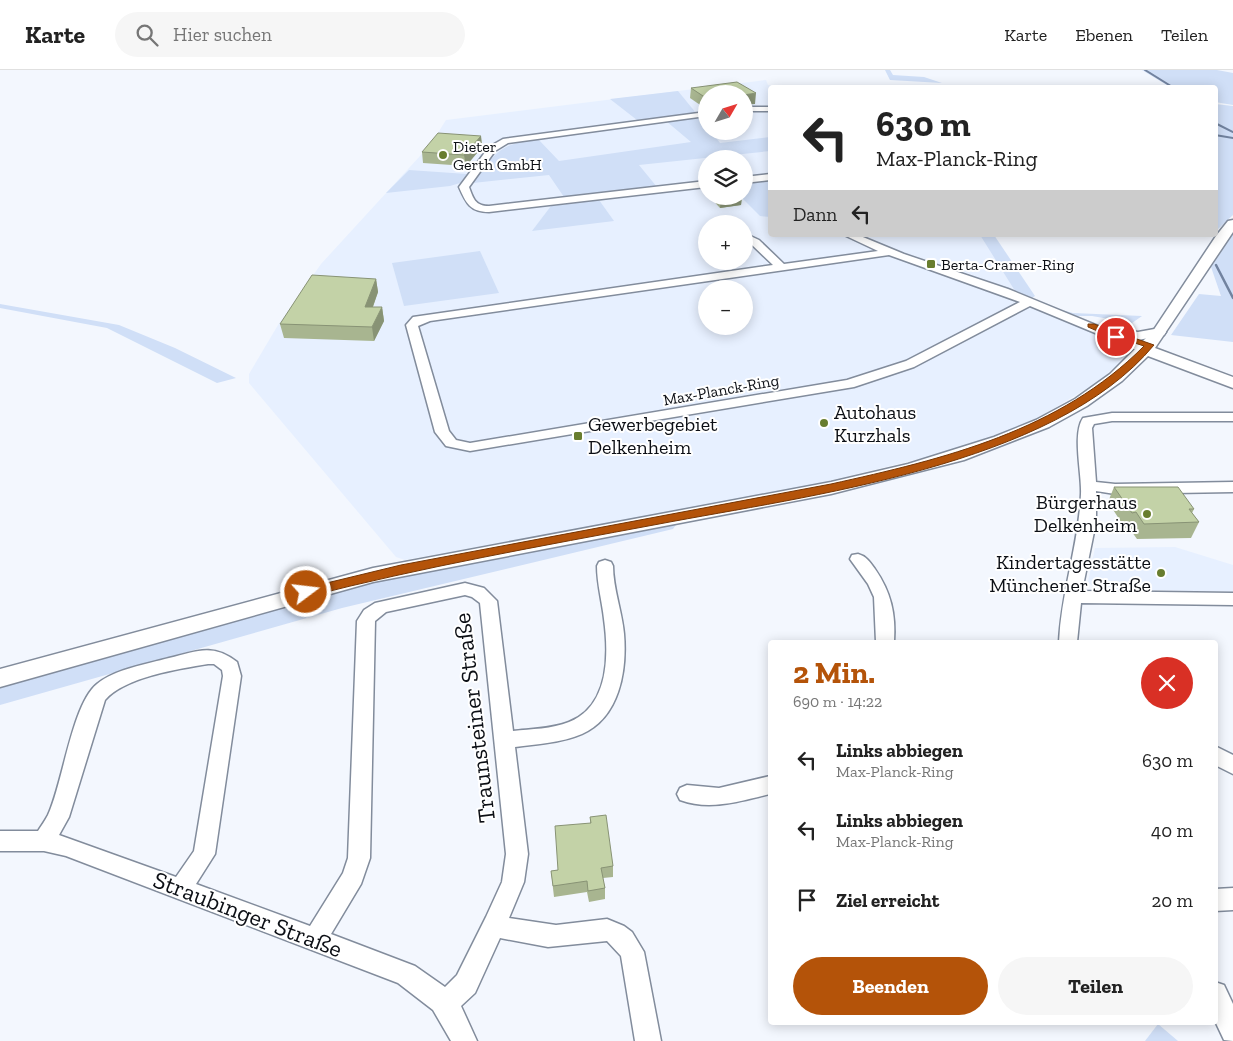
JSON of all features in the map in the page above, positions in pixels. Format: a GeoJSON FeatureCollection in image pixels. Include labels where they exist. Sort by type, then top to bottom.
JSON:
{"type":"FeatureCollection","features":[{"type":"Feature","properties":{"kind":"main road"},"geometry":{"type":"LineString","coordinates":[[0,678],[373,575],[831,488],[932,463],[990,445],[1049,419],[1105,386],[1148,347],[1233,224]]}},
{"type":"Feature","properties":{"kind":"main road"},"geometry":{"type":"LineString","coordinates":[[1148,347],[1173,360],[1233,383]]}},
{"type":"Feature","properties":{"kind":"main road"},"geometry":{"type":"LineString","coordinates":[[1148,347],[1205,372]]}},
{"type":"Feature","properties":{"kind":"street"},"geometry":{"type":"LineString","coordinates":[[753,109],[768,109]]}},
{"type":"Feature","properties":{"kind":"street"},"geometry":{"type":"LineString","coordinates":[[698,115],[506,142],[492,149],[464,187],[471,204],[480,209],[490,209],[698,185]]}},
{"type":"Feature","properties":{"kind":"street"},"geometry":{"type":"LineString","coordinates":[[753,179],[768,177]]}},
{"type":"Feature","properties":{"kind":"street"},"geometry":{"type":"LineString","coordinates":[[854,237],[890,252]]}},
{"type":"Feature","properties":{"kind":"street"},"geometry":{"type":"LineString","coordinates":[[753,241],[780,267]]}},
{"type":"Feature","properties":{"kind":"street","name":"Max-Planck-Ring"},"geometry":{"type":"LineString","coordinates":[[1030,301],[910,364],[849,384],[481,447],[451,443],[442,432],[412,325],[417,320],[890,252],[1030,301],[1148,347]]}},
{"type":"Feature","properties":{"kind":"street","name":"Max-Planck-Ring"},"geometry":{"type":"LineString","coordinates":[[1091,326],[1119,334],[1148,347]]}},
{"type":"Feature","properties":{"kind":"street"},"geometry":{"type":"LineString","coordinates":[[1068,640],[1072,595],[1088,522],[1089,486],[1085,428],[1091,419],[1174,416],[1233,417]]}},
{"type":"Feature","properties":{"kind":"street"},"geometry":{"type":"LineString","coordinates":[[1089,486],[1115,489],[1233,488]]}},
{"type":"Feature","properties":{"kind":"street"},"geometry":{"type":"LineString","coordinates":[[858,559],[878,585],[884,599],[885,640]]}},
{"type":"Feature","properties":{"kind":"street"},"geometry":{"type":"LineString","coordinates":[[504,740],[576,728],[593,718],[608,698],[612,683],[616,646],[613,618],[606,590],[605,566]]}},
{"type":"Feature","properties":{"kind":"street","name":"Traunsteiner Straße"},"geometry":{"type":"LineString","coordinates":[[315,940],[354,877],[359,858],[366,621],[370,614],[390,604],[465,589],[478,592],[485,596],[488,601],[517,854],[513,882],[466,984],[446,1003]]}},
{"type":"Feature","properties":{"kind":"street"},"geometry":{"type":"LineString","coordinates":[[1072,595],[1086,598],[1233,599]]}},
{"type":"Feature","properties":{"kind":"street"},"geometry":{"type":"LineString","coordinates":[[44,841],[58,817],[93,701],[98,694],[118,681],[196,659],[218,657],[230,667],[232,676],[204,854],[197,868],[181,888]]}},
{"type":"Feature","properties":{"kind":"street"},"geometry":{"type":"LineString","coordinates":[[1218,756],[1233,766]]}},
{"type":"Feature","properties":{"kind":"street"},"geometry":{"type":"LineString","coordinates":[[687,794],[719,797],[768,785]]}},
{"type":"Feature","properties":{"kind":"street","name":"Straubinger Straße"},"geometry":{"type":"LineString","coordinates":[[0,840],[44,841],[67,846],[406,974],[428,987],[446,1003],[456,1019],[464,1041]]}},
{"type":"Feature","properties":{"kind":"street"},"geometry":{"type":"LineString","coordinates":[[1218,900],[1233,899]]}},
{"type":"Feature","properties":{"kind":"street"},"geometry":{"type":"LineString","coordinates":[[494,925],[537,935],[558,936],[604,928],[625,940],[632,952],[648,1041]]}},
{"type":"Feature","properties":{"kind":"street"},"geometry":{"type":"LineString","coordinates":[[1218,1000],[1233,1031]]}},
{"type":"Feature","properties":{"kind":"shaded area"},"geometry":{"type":"Polygon","coordinates":[[[885,70],[890,70],[893,75],[924,77],[942,83],[890,80],[885,70]]]}},
{"type":"Feature","properties":{"kind":"shaded area"},"geometry":{"type":"Polygon","coordinates":[[[1142,70],[1217,70],[1233,73],[1233,105],[1218,102],[1218,85],[1167,85],[1142,70]]]}},
{"type":"Feature","properties":{"kind":"shaded area"},"geometry":{"type":"Polygon","coordinates":[[[766,80],[768,85],[768,237],[981,237],[1015,291],[1015,299],[1114,341],[1126,349],[1127,357],[1099,381],[1043,415],[1012,429],[943,453],[824,482],[405,560],[396,557],[249,383],[249,374],[278,325],[321,264],[431,144],[446,120],[698,88],[698,140],[753,140],[753,85],[726,85],[766,80]]]}},
{"type":"Feature","properties":{"kind":"shaded area"},"geometry":{"type":"Polygon","coordinates":[[[678,91],[696,113],[637,120],[610,99],[678,91]]]}},
{"type":"Feature","properties":{"kind":"shaded area"},"geometry":{"type":"Polygon","coordinates":[[[1218,104],[1233,106],[1233,215],[1218,229],[1218,104]]]}},
{"type":"Feature","properties":{"kind":"shaded area"},"geometry":{"type":"Polygon","coordinates":[[[697,117],[698,140],[718,140],[720,143],[768,137],[768,151],[753,153],[753,150],[698,150],[698,159],[639,165],[657,187],[564,197],[549,175],[473,183],[487,164],[500,151],[525,141],[538,139],[559,161],[691,142],[666,121],[697,117]]]}},
{"type":"Feature","properties":{"kind":"shaded area"},"geometry":{"type":"Polygon","coordinates":[[[409,170],[467,174],[460,183],[450,186],[386,193],[409,170]]]}},
{"type":"Feature","properties":{"kind":"shaded area"},"geometry":{"type":"Polygon","coordinates":[[[768,181],[768,217],[760,216],[749,205],[753,205],[753,183],[768,181]]]}},
{"type":"Feature","properties":{"kind":"shaded area"},"geometry":{"type":"Polygon","coordinates":[[[599,200],[614,221],[532,231],[551,206],[599,200]]]}},
{"type":"Feature","properties":{"kind":"shaded area"},"geometry":{"type":"Polygon","coordinates":[[[1233,234],[1233,342],[1171,335],[1199,294],[1221,296],[1211,267],[1233,234]]]}},
{"type":"Feature","properties":{"kind":"shaded area"},"geometry":{"type":"Polygon","coordinates":[[[981,237],[995,237],[1035,296],[1032,298],[1015,291],[981,237]]]}},
{"type":"Feature","properties":{"kind":"shaded area"},"geometry":{"type":"Polygon","coordinates":[[[480,251],[499,293],[404,306],[392,263],[480,251]]]}},
{"type":"Feature","properties":{"kind":"shaded area"},"geometry":{"type":"Polygon","coordinates":[[[0,304],[119,325],[175,348],[236,378],[217,383],[107,328],[0,308],[0,304]]]}},
{"type":"Feature","properties":{"kind":"shaded area"},"geometry":{"type":"Polygon","coordinates":[[[1062,310],[1073,313],[1142,316],[1132,323],[1092,316],[1077,316],[1062,310]]]}},
{"type":"Feature","properties":{"kind":"shaded area"},"geometry":{"type":"Polygon","coordinates":[[[678,522],[673,529],[342,608],[0,705],[0,688],[365,584],[437,567],[620,535],[678,522]]]}},
{"type":"Feature","properties":{"kind":"shaded area","name":"Kindertagesstätte Münchener Straße"},"geometry":{"type":"Polygon","coordinates":[[[1175,547],[1233,565],[1233,592],[1096,589],[1088,582],[1095,548],[1175,547]]]}},
{"type":"Feature","properties":{"kind":"shaded area"},"geometry":{"type":"Polygon","coordinates":[[[1159,1025],[1178,1041],[1145,1041],[1159,1025]]]}},
{"type":"Feature","properties":{"kind":"building"},"geometry":{"type":"Polygon","coordinates":[[[737,82],[742,85],[714,85],[737,82]]]}},
{"type":"Feature","properties":{"kind":"building"},"geometry":{"type":"Polygon","coordinates":[[[698,87],[698,93],[691,88],[698,87]]]}},
{"type":"Feature","properties":{"kind":"building"},"geometry":{"type":"Polygon","coordinates":[[[438,133],[481,136],[464,155],[422,152],[438,133]]]}},
{"type":"Feature","properties":{"kind":"building"},"geometry":{"type":"Polygon","coordinates":[[[312,275],[376,279],[365,307],[382,307],[372,327],[280,324],[312,275]]]}},
{"type":"Feature","properties":{"kind":"building"},"geometry":{"type":"Polygon","coordinates":[[[1114,487],[1178,487],[1194,509],[1189,509],[1199,522],[1144,524],[1136,512],[1132,513],[1114,487]]]}},
{"type":"Feature","properties":{"kind":"building"},"geometry":{"type":"Polygon","coordinates":[[[606,815],[613,866],[601,868],[605,888],[588,891],[587,881],[553,886],[551,871],[558,870],[555,826],[591,823],[590,817],[606,815]]]}},
{"type":"Feature","properties":{"kind":"waterway"},"geometry":{"type":"LineString","coordinates":[[1145,70],[1169,85]]}},
{"type":"Feature","properties":{"kind":"waterway"},"geometry":{"type":"LineString","coordinates":[[1218,124],[1233,132]]}},
{"type":"Feature","properties":{"kind":"waterway"},"geometry":{"type":"LineString","coordinates":[[1218,136],[1233,138]]}},
{"type":"Feature","properties":{"kind":"waterway"},"geometry":{"type":"LineString","coordinates":[[1216,265],[1233,298]]}},
{"type":"Feature","properties":{"kind":"place","name":"Dieter Gerth GmbH"},"geometry":{"type":"Point","coordinates":[443,155]}},
{"type":"Feature","properties":{"kind":"place","name":"Berta-Cramer-Ring"},"geometry":{"type":"Point","coordinates":[931,264]}},
{"type":"Feature","properties":{"kind":"place","name":"Autohaus Kurzhals"},"geometry":{"type":"Point","coordinates":[824,423]}},
{"type":"Feature","properties":{"kind":"place","name":"Gewerbegebiet Delkenheim"},"geometry":{"type":"Point","coordinates":[578,436]}},
{"type":"Feature","properties":{"kind":"place","name":"Bürgerhaus Delkenheim"},"geometry":{"type":"Point","coordinates":[1147,514]}},
{"type":"Feature","properties":{"kind":"place","name":"Kindertagesstätte Münchener Straße"},"geometry":{"type":"Point","coordinates":[1161,573]}},
{"type":"Feature","properties":{"kind":"route"},"geometry":{"type":"LineString","coordinates":[[306,592],[401,569],[831,488],[964,454],[1017,434],[1056,416],[1122,374],[1150,345],[1091,326],[1116,337]]}}]}
